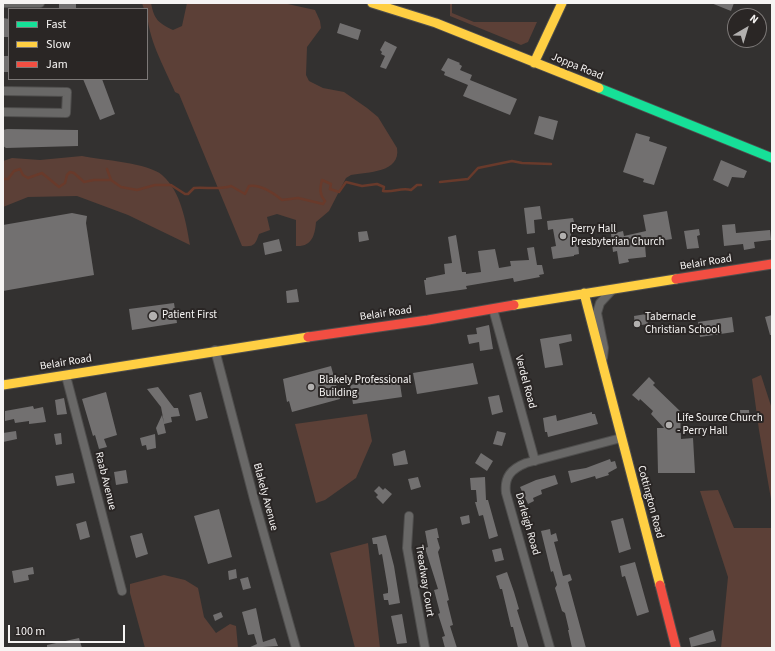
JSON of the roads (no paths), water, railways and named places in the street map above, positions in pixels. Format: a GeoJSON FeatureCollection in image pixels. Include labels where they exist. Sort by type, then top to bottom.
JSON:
{"type":"FeatureCollection","features":[{"type":"Feature","properties":{"kind":"main road","name":"Joppa Road"},"geometry":{"type":"LineString","coordinates":[[375,3],[436,23],[772,158]]}},
{"type":"Feature","properties":{"kind":"main road"},"geometry":{"type":"LineString","coordinates":[[534,63],[562,3]]}},
{"type":"Feature","properties":{"kind":"main road","name":"Belair Road"},"geometry":{"type":"LineString","coordinates":[[3,385],[66,376],[215,350],[493,309],[584,293],[772,264]]}},
{"type":"Feature","properties":{"kind":"main road","name":"Cottington Road"},"geometry":{"type":"LineString","coordinates":[[584,293],[597,348],[603,361],[621,438],[676,648]]}},
{"type":"Feature","properties":{"kind":"street"},"geometry":{"type":"LineString","coordinates":[[3,3],[40,3]]}},
{"type":"Feature","properties":{"kind":"street"},"geometry":{"type":"LineString","coordinates":[[3,91],[67,92],[66,113],[3,112]]}},
{"type":"Feature","properties":{"kind":"street","name":"Cottington Road"},"geometry":{"type":"LineString","coordinates":[[603,361],[604,348],[597,307],[612,289]]}},
{"type":"Feature","properties":{"kind":"street","name":"Verdel Road"},"geometry":{"type":"LineString","coordinates":[[493,309],[535,461]]}},
{"type":"Feature","properties":{"kind":"street","name":"Blakely Avenue"},"geometry":{"type":"LineString","coordinates":[[215,350],[256,507],[296,648]]}},
{"type":"Feature","properties":{"kind":"street","name":"Raab Avenue"},"geometry":{"type":"LineString","coordinates":[[66,376],[122,591]]}},
{"type":"Feature","properties":{"kind":"street","name":"Darleigh Road"},"geometry":{"type":"LineString","coordinates":[[550,648],[505,485],[507,477],[512,470],[518,466],[621,438]]}},
{"type":"Feature","properties":{"kind":"street","name":"Treadway Court"},"geometry":{"type":"LineString","coordinates":[[409,516],[407,548],[425,648]]}},
{"type":"Feature","properties":{"kind":"waterway"},"geometry":{"type":"LineString","coordinates":[[440,182],[468,179],[478,168],[512,161],[522,163],[551,164]]}},
{"type":"Feature","properties":{"kind":"waterway"},"geometry":{"type":"LineString","coordinates":[[3,179],[8,179],[14,171],[20,169],[23,175],[28,178],[42,173],[59,187],[65,183],[67,175],[70,172],[74,173],[84,182],[94,180],[111,180],[121,187],[137,190],[155,185],[171,185],[185,194],[188,194],[194,188],[218,188],[231,186],[245,194],[249,186],[258,186],[282,200],[298,198],[323,204],[325,201],[320,191],[322,180],[331,184],[330,189],[339,192],[346,182],[362,186],[377,184],[384,187],[383,191],[404,189],[411,190],[417,185],[421,185]]}},
{"type":"Feature","properties":{"kind":"waterway"},"geometry":{"type":"LineString","coordinates":[[107,169],[111,180]]}},
{"type":"Feature","properties":{"kind":"place","name":"Perry Hall Presbyterian Church"},"geometry":{"type":"Point","coordinates":[563,236]}},
{"type":"Feature","properties":{"kind":"place","name":"Patient First"},"geometry":{"type":"Point","coordinates":[153,316]}},
{"type":"Feature","properties":{"kind":"place","name":"Tabernacle Christian School"},"geometry":{"type":"Point","coordinates":[637,324]}},
{"type":"Feature","properties":{"kind":"place","name":"Blakely Professional Building"},"geometry":{"type":"Point","coordinates":[311,387]}},
{"type":"Feature","properties":{"kind":"place","name":"Life Source Church - Perry Hall"},"geometry":{"type":"Point","coordinates":[669,425]}}]}
